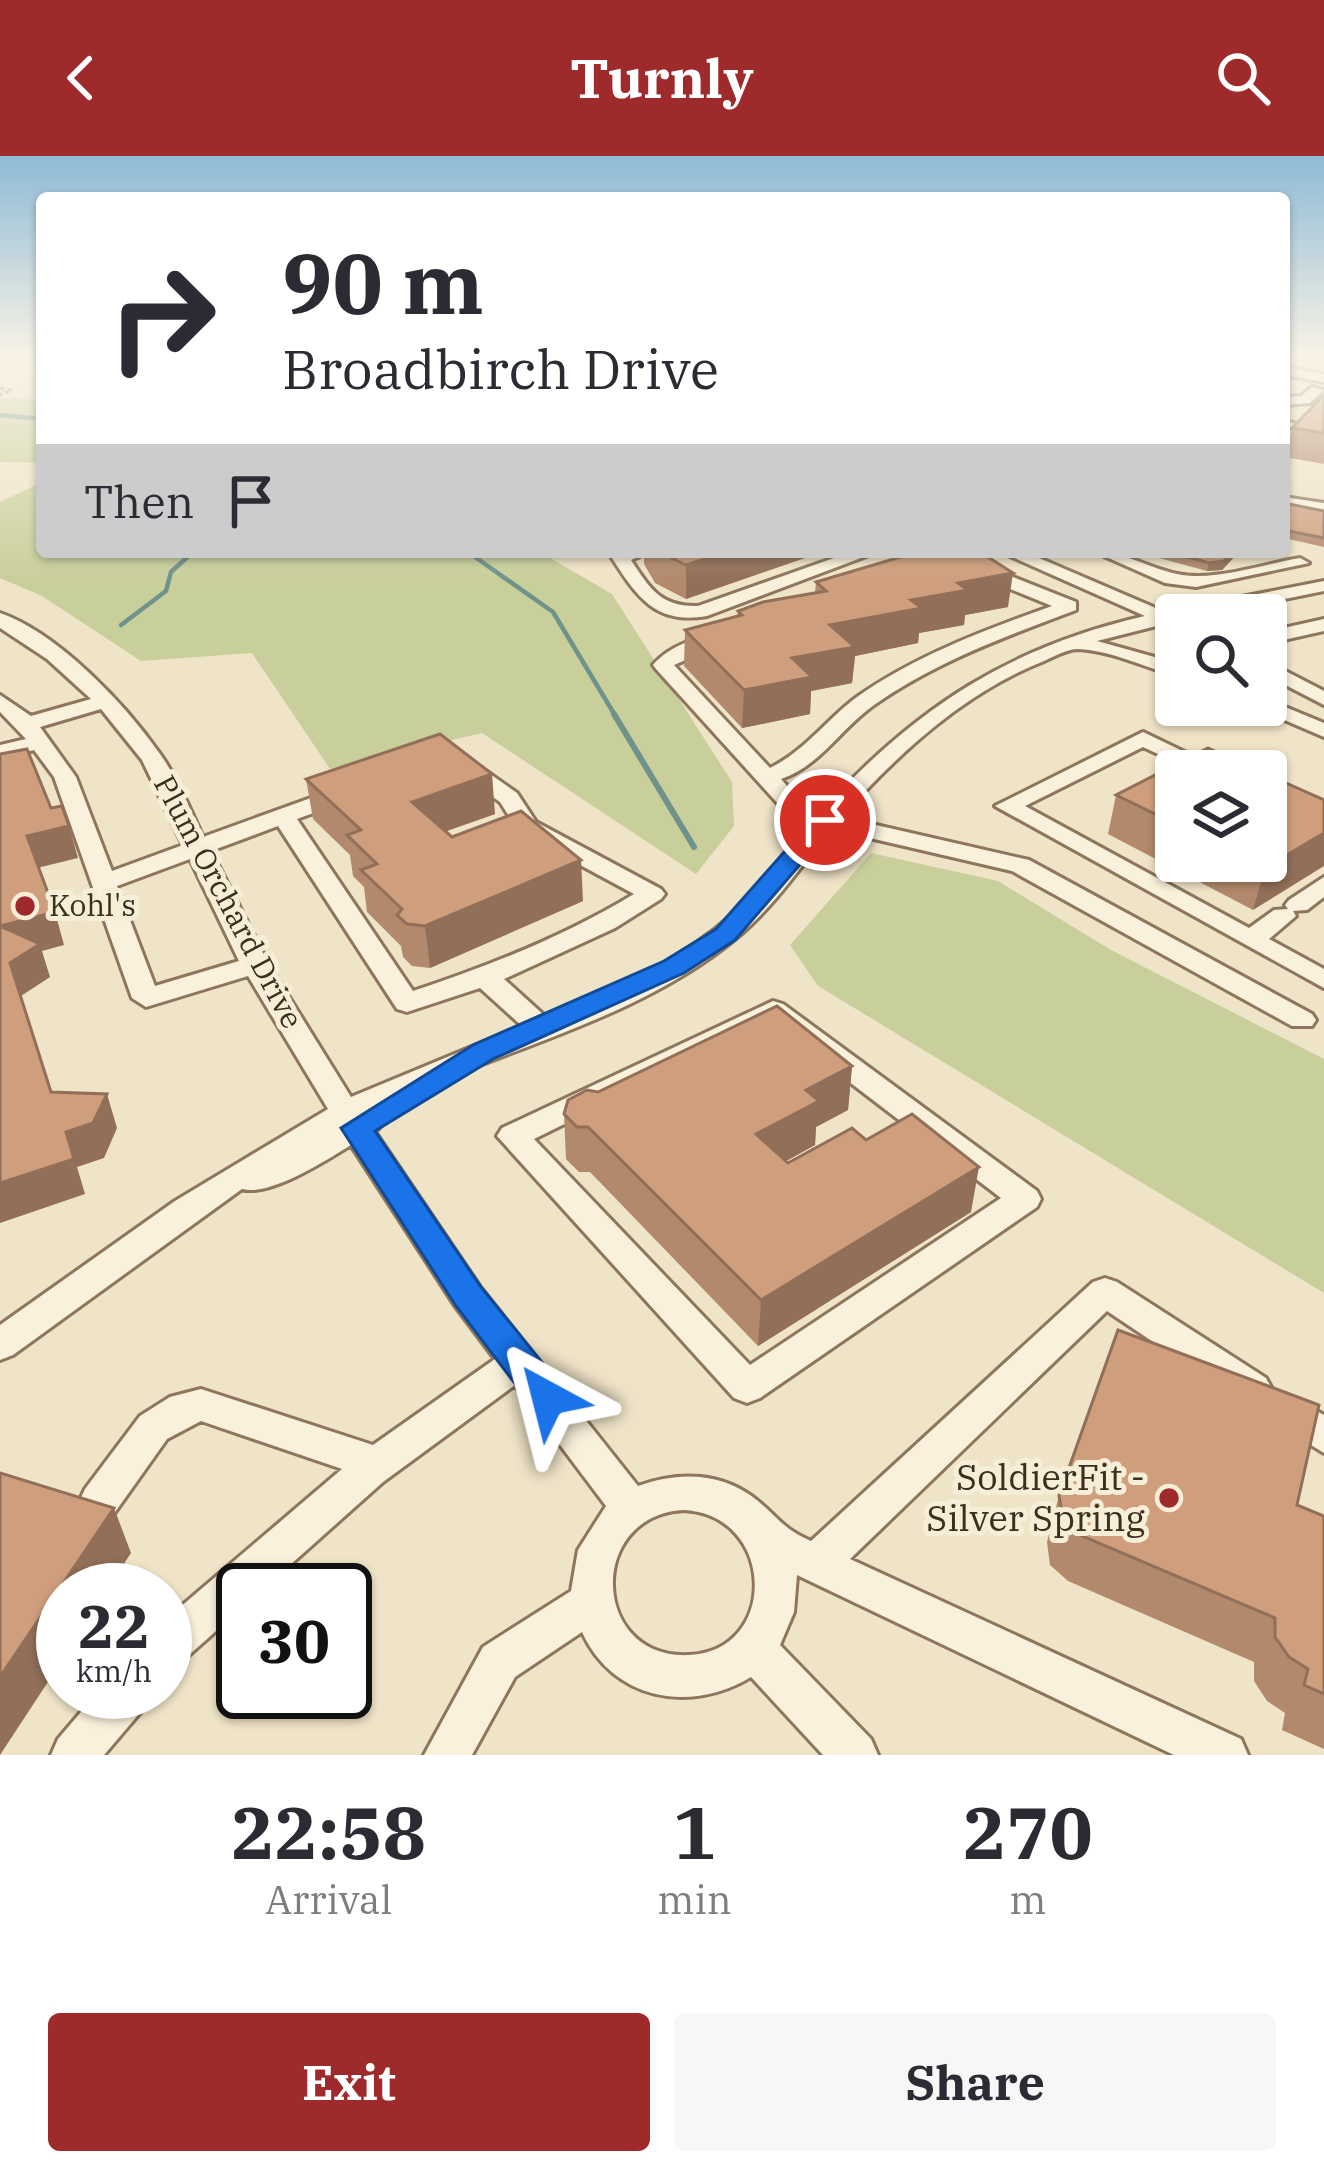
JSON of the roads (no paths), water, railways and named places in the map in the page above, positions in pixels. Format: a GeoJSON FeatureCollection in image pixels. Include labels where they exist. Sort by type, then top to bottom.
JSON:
{"type":"FeatureCollection","features":[{"type":"Feature","properties":{"kind":"street"},"geometry":{"type":"LineString","coordinates":[[1290,503],[1324,508]]}},
{"type":"Feature","properties":{"kind":"street"},"geometry":{"type":"LineString","coordinates":[[620,558],[654,607],[671,614],[700,612],[851,558]]}},
{"type":"Feature","properties":{"kind":"street"},"geometry":{"type":"LineString","coordinates":[[1024,558],[1155,614]]}},
{"type":"Feature","properties":{"kind":"street"},"geometry":{"type":"LineString","coordinates":[[1119,558],[1171,579],[1196,582],[1290,558],[1324,575]]}},
{"type":"Feature","properties":{"kind":"street"},"geometry":{"type":"LineString","coordinates":[[766,777],[788,772],[865,701],[964,644],[1069,606],[964,564]]}},
{"type":"Feature","properties":{"kind":"street"},"geometry":{"type":"LineString","coordinates":[[1284,594],[1324,586]]}},
{"type":"Feature","properties":{"kind":"street","name":"Plum Orchard Drive"},"geometry":{"type":"LineString","coordinates":[[0,620],[53,655],[106,701],[152,758],[255,965],[351,1120],[468,1297],[632,1509]]}},
{"type":"Feature","properties":{"kind":"street"},"geometry":{"type":"LineString","coordinates":[[0,1345],[195,1202],[302,1160],[351,1120],[483,1052],[674,967],[725,935],[884,753],[956,697],[1070,643],[1155,620]]}},
{"type":"Feature","properties":{"kind":"street"},"geometry":{"type":"LineString","coordinates":[[1287,633],[1324,625]]}},
{"type":"Feature","properties":{"kind":"street"},"geometry":{"type":"LineString","coordinates":[[1155,627],[1138,643],[1155,656]]}},
{"type":"Feature","properties":{"kind":"street"},"geometry":{"type":"LineString","coordinates":[[1287,627],[1296,631]]}},
{"type":"Feature","properties":{"kind":"street"},"geometry":{"type":"LineString","coordinates":[[734,633],[670,656],[663,665],[789,802],[828,818],[1020,865],[1289,1013],[1322,978],[1007,806],[1143,739],[1167,750]]}},
{"type":"Feature","properties":{"kind":"street"},"geometry":{"type":"LineString","coordinates":[[1070,643],[1155,663]]}},
{"type":"Feature","properties":{"kind":"street"},"geometry":{"type":"LineString","coordinates":[[904,679],[956,697]]}},
{"type":"Feature","properties":{"kind":"street"},"geometry":{"type":"LineString","coordinates":[[1287,679],[1324,699]]}},
{"type":"Feature","properties":{"kind":"street"},"geometry":{"type":"LineString","coordinates":[[0,701],[65,777],[146,998],[255,965]]}},
{"type":"Feature","properties":{"kind":"street"},"geometry":{"type":"LineString","coordinates":[[0,776],[40,743],[106,701]]}},
{"type":"Feature","properties":{"kind":"street"},"geometry":{"type":"LineString","coordinates":[[1287,714],[1324,731]]}},
{"type":"Feature","properties":{"kind":"street"},"geometry":{"type":"LineString","coordinates":[[0,730],[40,743]]}},
{"type":"Feature","properties":{"kind":"street"},"geometry":{"type":"LineString","coordinates":[[0,752],[40,743]]}},
{"type":"Feature","properties":{"kind":"street"},"geometry":{"type":"LineString","coordinates":[[283,815],[407,1004],[485,976],[606,922],[652,895],[527,827],[509,798],[450,756],[429,764]]}},
{"type":"Feature","properties":{"kind":"street"},"geometry":{"type":"LineString","coordinates":[[104,882],[367,786]]}},
{"type":"Feature","properties":{"kind":"street"},"geometry":{"type":"LineString","coordinates":[[1250,940],[1324,885]]}},
{"type":"Feature","properties":{"kind":"street"},"geometry":{"type":"LineString","coordinates":[[1148,935],[1192,908]]}},
{"type":"Feature","properties":{"kind":"street"},"geometry":{"type":"LineString","coordinates":[[485,976],[541,1028]]}},
{"type":"Feature","properties":{"kind":"street"},"geometry":{"type":"LineString","coordinates":[[772,1010],[1024,1199],[748,1387],[598,1232],[513,1136],[772,1010]]}},
{"type":"Feature","properties":{"kind":"street"},"geometry":{"type":"LineString","coordinates":[[817,1563],[1105,1292],[1324,1436]]}},
{"type":"Feature","properties":{"kind":"street"},"geometry":{"type":"LineString","coordinates":[[192,1625],[379,1463],[520,1361]]}},
{"type":"Feature","properties":{"kind":"street"},"geometry":{"type":"LineString","coordinates":[[99,1502],[163,1416],[180,1407],[201,1406],[379,1463]]}},
{"type":"Feature","properties":{"kind":"street"},"geometry":{"type":"LineString","coordinates":[[691,1495],[721,1502],[747,1518],[767,1540],[778,1567],[780,1596],[771,1624],[754,1648],[719,1670],[678,1676],[637,1665],[606,1639],[589,1604],[590,1566],[604,1533],[632,1509],[660,1498],[691,1495]]}},
{"type":"Feature","properties":{"kind":"street"},"geometry":{"type":"LineString","coordinates":[[767,1540],[1225,1755]]}},
{"type":"Feature","properties":{"kind":"street"},"geometry":{"type":"LineString","coordinates":[[447,1755],[499,1662],[589,1604]]}},
{"type":"Feature","properties":{"kind":"street"},"geometry":{"type":"LineString","coordinates":[[754,1648],[855,1755]]}},
{"type":"Feature","properties":{"kind":"street"},"geometry":{"type":"LineString","coordinates":[[74,1755],[105,1719]]}},
{"type":"Feature","properties":{"kind":"waterway"},"geometry":{"type":"LineString","coordinates":[[121,625],[166,591],[171,572],[186,558]]}},
{"type":"Feature","properties":{"kind":"waterway"},"geometry":{"type":"LineString","coordinates":[[476,558],[553,612],[616,717]]}},
{"type":"Feature","properties":{"kind":"waterway"},"geometry":{"type":"LineString","coordinates":[[614,714],[694,847]]}},
{"type":"Feature","properties":{"kind":"place","name":"Kohl's"},"geometry":{"type":"Point","coordinates":[25,906]}},
{"type":"Feature","properties":{"kind":"place","name":"SoldierFit - Silver Spring"},"geometry":{"type":"Point","coordinates":[1169,1498]}}]}
